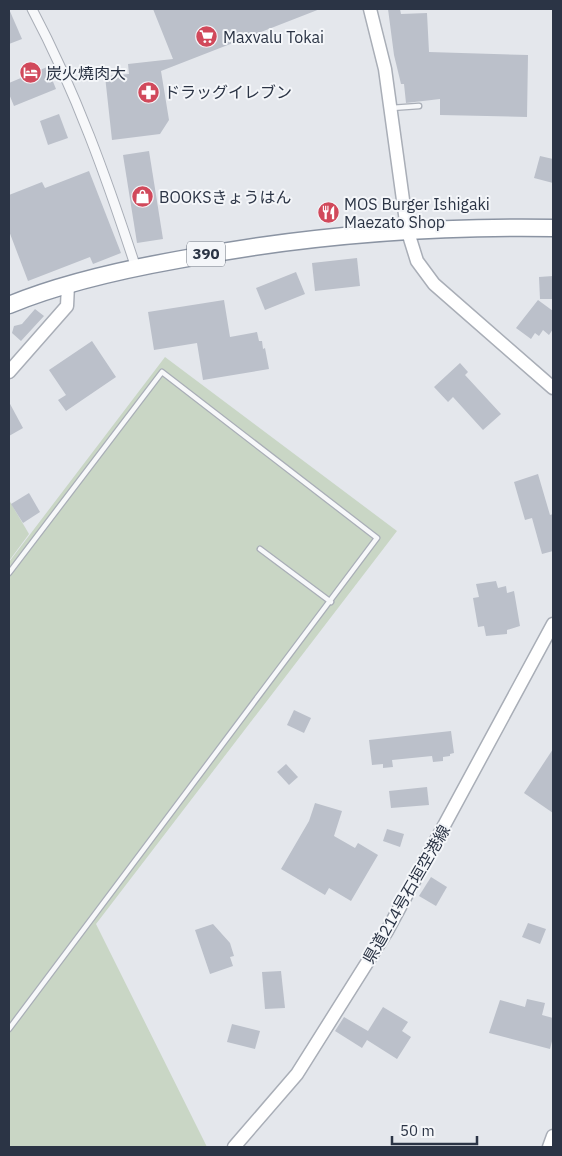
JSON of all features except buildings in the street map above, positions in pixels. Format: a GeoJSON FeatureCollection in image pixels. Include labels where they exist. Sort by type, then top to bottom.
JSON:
{"type":"FeatureCollection","features":[{"type":"Feature","properties":{"kind":"highway","name":"390"},"geometry":{"type":"LineString","coordinates":[[9,305],[68,285],[136,268],[242,248],[407,230],[553,228]]}},
{"type":"Feature","properties":{"kind":"main road"},"geometry":{"type":"LineString","coordinates":[[370,9],[386,69],[407,230],[416,261],[434,284],[553,388]]}},
{"type":"Feature","properties":{"kind":"main road"},"geometry":{"type":"LineString","coordinates":[[9,372],[67,306],[68,285]]}},
{"type":"Feature","properties":{"kind":"main road","name":"県道214号石垣空港線"},"geometry":{"type":"LineString","coordinates":[[234,1147],[297,1074],[387,931],[553,624]]}},
{"type":"Feature","properties":{"kind":"main road"},"geometry":{"type":"LineString","coordinates":[[549,1147],[553,1136]]}},
{"type":"Feature","properties":{"kind":"street"},"geometry":{"type":"LineString","coordinates":[[32,9],[58,59],[85,121],[136,268]]}},
{"type":"Feature","properties":{"kind":"lane"},"geometry":{"type":"LineString","coordinates":[[391,108],[420,106]]}},
{"type":"Feature","properties":{"kind":"lane"},"geometry":{"type":"LineString","coordinates":[[9,573],[162,372],[377,538],[331,602],[9,1029]]}},
{"type":"Feature","properties":{"kind":"lane"},"geometry":{"type":"LineString","coordinates":[[260,549],[331,602]]}},
{"type":"Feature","properties":{"kind":"green space"},"geometry":{"type":"Polygon","coordinates":[[[165,357],[397,531],[96,924],[207,1147],[9,1147],[9,562],[165,357]]]}},
{"type":"Feature","properties":{"kind":"green space"},"geometry":{"type":"Polygon","coordinates":[[[9,500],[29,534],[9,561],[9,500]]]}},
{"type":"Feature","properties":{"kind":"place","name":"Maxvalu Tokai"},"geometry":{"type":"Point","coordinates":[207,37]}},
{"type":"Feature","properties":{"kind":"place","name":"炭火燒肉大"},"geometry":{"type":"Point","coordinates":[30,73]}},
{"type":"Feature","properties":{"kind":"place","name":"ドラッグイレブン"},"geometry":{"type":"Point","coordinates":[148,92]}},
{"type":"Feature","properties":{"kind":"place","name":"BOOKSきょうはん"},"geometry":{"type":"Point","coordinates":[143,197]}},
{"type":"Feature","properties":{"kind":"place","name":"MOS Burger Ishigaki Maezato Shop"},"geometry":{"type":"Point","coordinates":[328,213]}}]}
